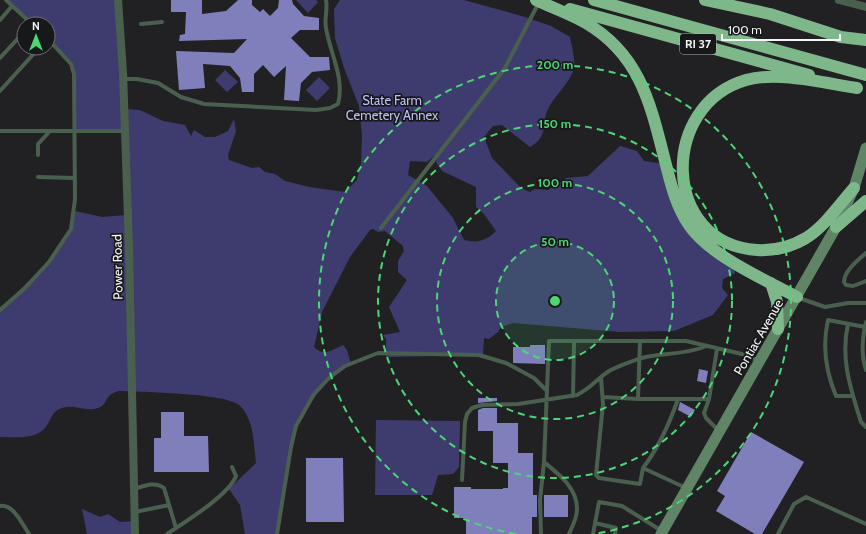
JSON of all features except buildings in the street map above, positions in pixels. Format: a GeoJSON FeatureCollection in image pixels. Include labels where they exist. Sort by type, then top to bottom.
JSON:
{"type":"FeatureCollection","features":[{"type":"Feature","properties":{"kind":"highway","name":"RI 37"},"geometry":{"type":"LineString","coordinates":[[594,0],[861,74]]}},
{"type":"Feature","properties":{"kind":"highway"},"geometry":{"type":"LineString","coordinates":[[705,0],[770,14],[841,37],[866,40]]}},
{"type":"Feature","properties":{"kind":"highway","name":"RI 37"},"geometry":{"type":"LineString","coordinates":[[537,3],[862,89]]}},
{"type":"Feature","properties":{"kind":"highway"},"geometry":{"type":"LineString","coordinates":[[537,3],[586,23],[600,32],[623,54],[635,71],[648,96],[677,204],[689,225],[712,248],[797,298]]}},
{"type":"Feature","properties":{"kind":"highway"},"geometry":{"type":"LineString","coordinates":[[854,188],[819,227],[805,238],[780,248],[762,250],[744,248],[719,237],[698,218],[689,203],[683,187],[682,161],[688,134],[697,117],[716,97],[739,82],[755,78],[778,78],[862,89]]}},
{"type":"Feature","properties":{"kind":"highway"},"geometry":{"type":"LineString","coordinates":[[836,227],[866,201]]}},
{"type":"Feature","properties":{"kind":"highway"},"geometry":{"type":"LineString","coordinates":[[770,282],[777,302],[778,329]]}},
{"type":"Feature","properties":{"kind":"main road","name":"Pontiac Avenue"},"geometry":{"type":"LineString","coordinates":[[664,533],[687,488],[797,298],[836,227],[854,188],[866,148]]}},
{"type":"Feature","properties":{"kind":"street","name":"Power Road"},"geometry":{"type":"LineString","coordinates":[[118,0],[125,131],[135,534]]}},
{"type":"Feature","properties":{"kind":"street"},"geometry":{"type":"LineString","coordinates":[[839,0],[866,7]]}},
{"type":"Feature","properties":{"kind":"lane"},"geometry":{"type":"LineString","coordinates":[[6,0],[23,16]]}},
{"type":"Feature","properties":{"kind":"lane"},"geometry":{"type":"LineString","coordinates":[[123,79],[137,79],[158,83],[181,97],[204,104],[309,109],[330,108],[338,104],[341,93],[340,80],[326,26],[326,0]]}},
{"type":"Feature","properties":{"kind":"lane"},"geometry":{"type":"LineString","coordinates":[[381,228],[505,68],[537,3]]}},
{"type":"Feature","properties":{"kind":"lane"},"geometry":{"type":"LineString","coordinates":[[0,20],[12,6]]}},
{"type":"Feature","properties":{"kind":"lane"},"geometry":{"type":"LineString","coordinates":[[141,24],[162,22]]}},
{"type":"Feature","properties":{"kind":"lane"},"geometry":{"type":"LineString","coordinates":[[0,58],[16,41]]}},
{"type":"Feature","properties":{"kind":"lane"},"geometry":{"type":"LineString","coordinates":[[0,310],[24,289],[49,262],[70,232],[74,210],[75,178],[74,74],[71,64],[56,48]]}},
{"type":"Feature","properties":{"kind":"lane"},"geometry":{"type":"LineString","coordinates":[[0,91],[32,56]]}},
{"type":"Feature","properties":{"kind":"lane"},"geometry":{"type":"LineString","coordinates":[[0,131],[125,131]]}},
{"type":"Feature","properties":{"kind":"lane"},"geometry":{"type":"LineString","coordinates":[[38,155],[38,144],[50,131]]}},
{"type":"Feature","properties":{"kind":"lane"},"geometry":{"type":"LineString","coordinates":[[38,177],[75,178]]}},
{"type":"Feature","properties":{"kind":"lane"},"geometry":{"type":"LineString","coordinates":[[866,253],[851,268],[844,278],[844,282],[846,285],[853,286],[866,281]]}},
{"type":"Feature","properties":{"kind":"lane"},"geometry":{"type":"LineString","coordinates":[[797,298],[826,307],[848,303],[866,303]]}},
{"type":"Feature","properties":{"kind":"lane"},"geometry":{"type":"LineString","coordinates":[[853,396],[836,396],[829,372],[825,349],[828,320],[848,324],[865,325],[863,350],[866,370]]}},
{"type":"Feature","properties":{"kind":"lane"},"geometry":{"type":"LineString","coordinates":[[848,324],[845,358],[853,396],[861,422],[866,427]]}},
{"type":"Feature","properties":{"kind":"lane"},"geometry":{"type":"LineString","coordinates":[[541,534],[540,500],[544,462],[549,341],[574,343],[686,341],[742,354],[760,361]]}},
{"type":"Feature","properties":{"kind":"lane"},"geometry":{"type":"LineString","coordinates":[[638,399],[638,359],[640,342]]}},
{"type":"Feature","properties":{"kind":"lane"},"geometry":{"type":"LineString","coordinates":[[573,396],[574,343]]}},
{"type":"Feature","properties":{"kind":"lane"},"geometry":{"type":"LineString","coordinates":[[462,480],[465,422],[467,414],[472,408],[482,405],[518,404],[573,396],[586,391],[609,372],[638,359],[648,356],[690,352],[704,346]]}},
{"type":"Feature","properties":{"kind":"lane"},"geometry":{"type":"LineString","coordinates":[[717,349],[709,399],[704,413],[706,418],[720,432]]}},
{"type":"Feature","properties":{"kind":"lane"},"geometry":{"type":"LineString","coordinates":[[277,534],[290,447],[296,426],[314,394],[330,376],[345,366],[378,354],[479,355],[506,363],[534,378],[547,391]]}},
{"type":"Feature","properties":{"kind":"lane"},"geometry":{"type":"LineString","coordinates":[[601,378],[603,397],[596,475],[599,478],[640,484],[643,468],[656,452],[678,400]]}},
{"type":"Feature","properties":{"kind":"lane"},"geometry":{"type":"LineString","coordinates":[[603,397],[678,400],[709,399]]}},
{"type":"Feature","properties":{"kind":"lane"},"geometry":{"type":"LineString","coordinates":[[544,462],[568,484],[576,501],[576,517],[569,534]]}},
{"type":"Feature","properties":{"kind":"lane"},"geometry":{"type":"LineString","coordinates":[[167,534],[211,503],[234,481],[236,476],[232,467]]}},
{"type":"Feature","properties":{"kind":"lane"},"geometry":{"type":"LineString","coordinates":[[643,468],[687,488]]}},
{"type":"Feature","properties":{"kind":"lane"},"geometry":{"type":"LineString","coordinates":[[134,489],[152,484],[160,484],[164,488],[176,528]]}},
{"type":"Feature","properties":{"kind":"lane"},"geometry":{"type":"LineString","coordinates":[[778,534],[794,504],[806,497],[866,524]]}},
{"type":"Feature","properties":{"kind":"lane"},"geometry":{"type":"LineString","coordinates":[[593,534],[599,502],[622,506],[664,533]]}},
{"type":"Feature","properties":{"kind":"lane"},"geometry":{"type":"LineString","coordinates":[[0,506],[4,505],[12,510],[29,534]]}},
{"type":"Feature","properties":{"kind":"lane"},"geometry":{"type":"LineString","coordinates":[[134,512],[169,505]]}},
{"type":"Feature","properties":{"kind":"lane"},"geometry":{"type":"LineString","coordinates":[[595,523],[616,528],[615,534]]}},
{"type":"Feature","properties":{"kind":"green space","name":"State Farm Cemetery Annex"},"geometry":{"type":"Polygon","coordinates":[[[6,0],[118,0],[125,109],[140,110],[163,121],[185,125],[191,136],[194,130],[205,137],[215,137],[228,131],[234,119],[236,131],[228,155],[229,160],[252,168],[259,167],[265,172],[275,174],[285,181],[309,187],[345,192],[357,180],[361,163],[362,136],[359,106],[344,68],[335,38],[334,9],[340,0],[464,0],[551,26],[570,37],[574,62],[572,73],[549,107],[546,113],[542,134],[536,143],[530,147],[502,125],[493,126],[484,137],[492,158],[521,188],[530,192],[535,189],[548,190],[566,178],[588,176],[620,146],[637,151],[644,161],[665,164],[682,214],[734,264],[735,273],[723,279],[722,288],[728,295],[713,315],[674,331],[620,332],[513,323],[501,327],[498,332],[489,339],[484,338],[483,355],[389,357],[386,356],[386,339],[383,335],[400,332],[389,307],[407,280],[398,272],[398,261],[404,251],[403,246],[385,231],[378,232],[373,229],[370,230],[350,257],[322,312],[314,347],[321,352],[328,352],[343,345],[347,350],[351,364],[323,385],[297,423],[277,534],[245,534],[240,505],[229,489],[256,463],[255,449],[248,417],[239,405],[231,401],[182,394],[118,391],[110,395],[104,404],[98,408],[89,409],[66,407],[58,409],[53,414],[44,429],[35,435],[24,437],[0,437],[0,310],[47,263],[68,235],[75,211],[102,217],[127,215],[125,132],[75,130],[73,66],[56,47],[56,16],[25,16],[6,0]],[[440,151],[427,162],[410,161],[408,175],[427,186],[453,218],[464,240],[473,241],[489,237],[496,231],[484,214],[476,207],[476,187],[442,171],[436,162],[440,151]]]}},
{"type":"Feature","properties":{"kind":"green space"},"geometry":{"type":"Polygon","coordinates":[[[296,0],[316,0],[318,2],[308,13],[296,0]]]}},
{"type":"Feature","properties":{"kind":"green space"},"geometry":{"type":"Polygon","coordinates":[[[225,70],[238,82],[227,92],[215,80],[225,70]]]}},
{"type":"Feature","properties":{"kind":"green space"},"geometry":{"type":"Polygon","coordinates":[[[319,77],[330,88],[317,101],[306,90],[319,77]]]}},
{"type":"Feature","properties":{"kind":"green space"},"geometry":{"type":"Polygon","coordinates":[[[376,420],[460,421],[459,467],[453,474],[438,475],[432,495],[375,495],[376,420]]]}},
{"type":"Feature","properties":{"kind":"green space"},"geometry":{"type":"Polygon","coordinates":[[[82,509],[100,517],[108,514],[120,522],[135,521],[135,534],[87,534],[82,509]]]}}]}
